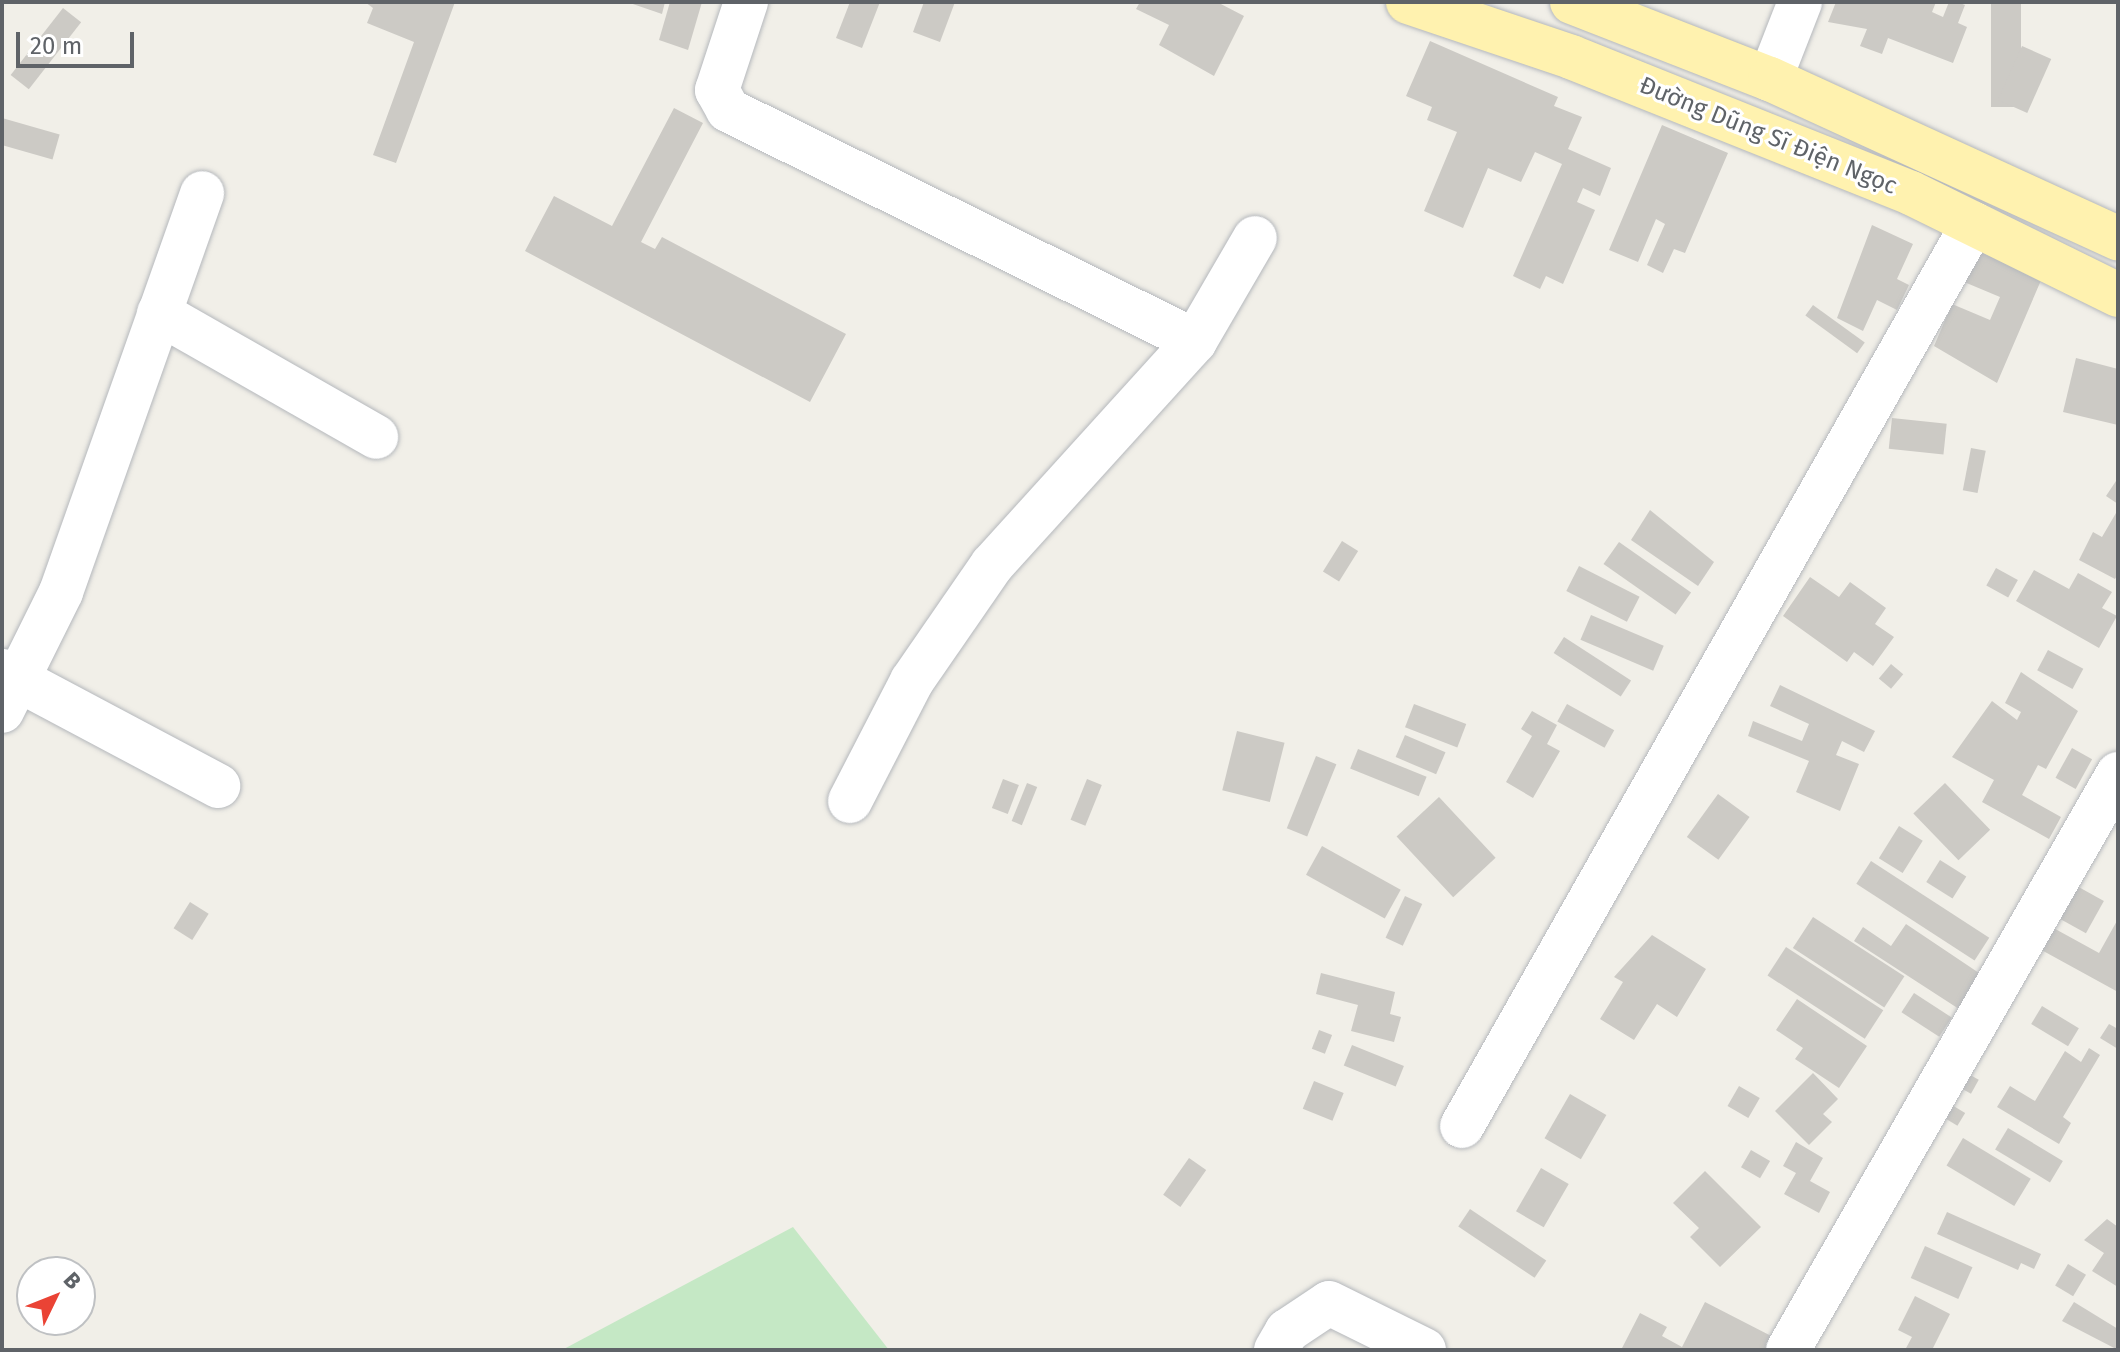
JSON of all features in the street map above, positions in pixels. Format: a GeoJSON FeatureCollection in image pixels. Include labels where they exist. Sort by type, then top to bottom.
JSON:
{"type":"FeatureCollection","features":[{"type":"Feature","properties":{"kind":"main road","name":"Đường Dũng Sĩ Điện Ngọc"},"geometry":{"type":"LineString","coordinates":[[1408,2],[1571,57],[1973,224],[2118,295]]}},
{"type":"Feature","properties":{"kind":"main road","name":"Đường Dũng Sĩ Điện Ngọc"},"geometry":{"type":"LineString","coordinates":[[1572,2],[1770,79],[1994,177],[2118,238]]}},
{"type":"Feature","properties":{"kind":"main road"},"geometry":{"type":"LineString","coordinates":[[1973,224],[1994,177]]}},
{"type":"Feature","properties":{"kind":"street"},"geometry":{"type":"LineString","coordinates":[[746,2],[717,90],[728,110],[1195,341]]}},
{"type":"Feature","properties":{"kind":"street"},"geometry":{"type":"LineString","coordinates":[[1770,79],[1800,2]]}},
{"type":"Feature","properties":{"kind":"street"},"geometry":{"type":"LineString","coordinates":[[202,193],[61,592],[8,687],[218,786]]}},
{"type":"Feature","properties":{"kind":"street"},"geometry":{"type":"LineString","coordinates":[[1462,1126],[1973,224]]}},
{"type":"Feature","properties":{"kind":"street"},"geometry":{"type":"LineString","coordinates":[[850,801],[912,681],[992,565],[1195,341],[1255,238]]}},
{"type":"Feature","properties":{"kind":"street"},"geometry":{"type":"LineString","coordinates":[[159,313],[376,437]]}},
{"type":"Feature","properties":{"kind":"street"},"geometry":{"type":"LineString","coordinates":[[1788,1350],[2118,774]]}},
{"type":"Feature","properties":{"kind":"street"},"geometry":{"type":"LineString","coordinates":[[1276,1350],[1287,1331],[1329,1303],[1424,1350]]}},
{"type":"Feature","properties":{"kind":"green space"},"geometry":{"type":"Polygon","coordinates":[[[793,1227],[889,1350],[562,1350],[793,1227]]]}},
{"type":"Feature","properties":{"kind":"building"},"geometry":{"type":"Polygon","coordinates":[[[365,2],[455,2],[396,163],[373,155],[414,42],[367,23],[373,8],[365,2]]]}},
{"type":"Feature","properties":{"kind":"building"},"geometry":{"type":"Polygon","coordinates":[[[627,2],[665,2],[662,14],[627,2]]]}},
{"type":"Feature","properties":{"kind":"building"},"geometry":{"type":"Polygon","coordinates":[[[670,2],[702,2],[688,50],[659,40],[670,2]]]}},
{"type":"Feature","properties":{"kind":"building"},"geometry":{"type":"Polygon","coordinates":[[[850,2],[880,2],[862,48],[836,38],[850,2]]]}},
{"type":"Feature","properties":{"kind":"building"},"geometry":{"type":"Polygon","coordinates":[[[924,2],[955,2],[940,42],[913,32],[924,2]]]}},
{"type":"Feature","properties":{"kind":"building"},"geometry":{"type":"Polygon","coordinates":[[[1140,2],[1217,2],[1244,16],[1214,76],[1159,45],[1169,25],[1136,9],[1140,2]]]}},
{"type":"Feature","properties":{"kind":"building"},"geometry":{"type":"Polygon","coordinates":[[[1836,2],[1936,2],[1932,12],[1943,17],[1949,2],[1957,2],[1965,5],[1958,23],[1967,27],[1953,63],[1888,38],[1882,54],[1860,46],[1867,29],[1828,22],[1836,2]]]}},
{"type":"Feature","properties":{"kind":"building"},"geometry":{"type":"Polygon","coordinates":[[[1991,2],[2021,2],[2021,107],[1991,107],[1991,2]]]}},
{"type":"Feature","properties":{"kind":"building"},"geometry":{"type":"Polygon","coordinates":[[[63,8],[81,22],[29,89],[11,75],[63,8]]]}},
{"type":"Feature","properties":{"kind":"building"},"geometry":{"type":"Polygon","coordinates":[[[1430,41],[1558,97],[1554,106],[1582,117],[1568,149],[1611,168],[1600,196],[1583,188],[1577,202],[1595,210],[1563,284],[1546,276],[1540,289],[1513,276],[1562,164],[1535,152],[1521,182],[1488,168],[1463,228],[1424,211],[1457,132],[1427,120],[1432,107],[1406,96],[1430,41]]]}},
{"type":"Feature","properties":{"kind":"building"},"geometry":{"type":"Polygon","coordinates":[[[2022,46],[2051,59],[2027,113],[1998,100],[2022,46]]]}},
{"type":"Feature","properties":{"kind":"building"},"geometry":{"type":"Polygon","coordinates":[[[674,108],[703,123],[641,242],[655,249],[662,237],[846,334],[810,402],[525,251],[554,196],[612,226],[674,108]]]}},
{"type":"Feature","properties":{"kind":"building"},"geometry":{"type":"Polygon","coordinates":[[[2,118],[60,135],[53,160],[2,145],[2,118]]]}},
{"type":"Feature","properties":{"kind":"building"},"geometry":{"type":"Polygon","coordinates":[[[1662,125],[1728,153],[1685,253],[1674,249],[1663,273],[1647,265],[1665,224],[1656,219],[1638,262],[1609,250],[1662,125]]]}},
{"type":"Feature","properties":{"kind":"building"},"geometry":{"type":"Polygon","coordinates":[[[1872,225],[1913,244],[1897,279],[1909,285],[1897,310],[1877,300],[1863,331],[1837,318],[1872,225]]]}},
{"type":"Feature","properties":{"kind":"building"},"geometry":{"type":"Polygon","coordinates":[[[1971,247],[2042,278],[1997,383],[1934,346],[1952,304],[1990,320],[2000,297],[1957,279],[1971,247]]]}},
{"type":"Feature","properties":{"kind":"building"},"geometry":{"type":"Polygon","coordinates":[[[1813,305],[1865,343],[1857,353],[1805,316],[1813,305]]]}},
{"type":"Feature","properties":{"kind":"building"},"geometry":{"type":"Polygon","coordinates":[[[2076,358],[2118,369],[2118,425],[2063,412],[2076,358]]]}},
{"type":"Feature","properties":{"kind":"building"},"geometry":{"type":"Polygon","coordinates":[[[1892,418],[1947,424],[1943,455],[1889,449],[1892,418]]]}},
{"type":"Feature","properties":{"kind":"building"},"geometry":{"type":"Polygon","coordinates":[[[1971,448],[1986,451],[1978,493],[1963,490],[1971,448]]]}},
{"type":"Feature","properties":{"kind":"building"},"geometry":{"type":"Polygon","coordinates":[[[2118,478],[2118,504],[2106,496],[2118,478]]]}},
{"type":"Feature","properties":{"kind":"building"},"geometry":{"type":"Polygon","coordinates":[[[1650,510],[1714,562],[1698,586],[1631,540],[1650,510]]]}},
{"type":"Feature","properties":{"kind":"building"},"geometry":{"type":"Polygon","coordinates":[[[2116,513],[2118,574],[2115,579],[2079,560],[2093,532],[2102,537],[2116,513]]]}},
{"type":"Feature","properties":{"kind":"building"},"geometry":{"type":"Polygon","coordinates":[[[1342,541],[1358,551],[1339,582],[1323,572],[1342,541]]]}},
{"type":"Feature","properties":{"kind":"building"},"geometry":{"type":"Polygon","coordinates":[[[1619,542],[1691,592],[1676,615],[1604,564],[1619,542]]]}},
{"type":"Feature","properties":{"kind":"building"},"geometry":{"type":"Polygon","coordinates":[[[1579,566],[1640,597],[1627,622],[1566,591],[1579,566]]]}},
{"type":"Feature","properties":{"kind":"building"},"geometry":{"type":"Polygon","coordinates":[[[1996,568],[2018,580],[2008,598],[1986,585],[1996,568]]]}},
{"type":"Feature","properties":{"kind":"building"},"geometry":{"type":"Polygon","coordinates":[[[2034,570],[2069,589],[2078,573],[2112,592],[2102,608],[2117,616],[2099,648],[2016,601],[2034,570]]]}},
{"type":"Feature","properties":{"kind":"building"},"geometry":{"type":"Polygon","coordinates":[[[1810,577],[1839,597],[1850,582],[1886,608],[1875,624],[1894,637],[1873,666],[1854,652],[1847,662],[1783,616],[1810,577]]]}},
{"type":"Feature","properties":{"kind":"building"},"geometry":{"type":"Polygon","coordinates":[[[1591,615],[1664,646],[1653,671],[1580,640],[1591,615]]]}},
{"type":"Feature","properties":{"kind":"building"},"geometry":{"type":"Polygon","coordinates":[[[1564,637],[1631,681],[1621,697],[1554,653],[1564,637]]]}},
{"type":"Feature","properties":{"kind":"building"},"geometry":{"type":"Polygon","coordinates":[[[2048,650],[2083,669],[2073,689],[2037,670],[2048,650]]]}},
{"type":"Feature","properties":{"kind":"building"},"geometry":{"type":"Polygon","coordinates":[[[1891,664],[1903,674],[1891,689],[1879,679],[1891,664]]]}},
{"type":"Feature","properties":{"kind":"building"},"geometry":{"type":"Polygon","coordinates":[[[2021,672],[2078,711],[2046,769],[2038,765],[2022,795],[2061,817],[2049,839],[1982,802],[1994,780],[1952,757],[1992,701],[2017,720],[2021,712],[2005,703],[2021,672]]]}},
{"type":"Feature","properties":{"kind":"building"},"geometry":{"type":"Polygon","coordinates":[[[1780,685],[1875,731],[1864,752],[1842,741],[1836,755],[1859,764],[1840,811],[1796,792],[1809,761],[1748,736],[1753,721],[1802,741],[1809,724],[1770,706],[1780,685]]]}},
{"type":"Feature","properties":{"kind":"building"},"geometry":{"type":"Polygon","coordinates":[[[1414,704],[1466,724],[1457,747],[1405,727],[1414,704]]]}},
{"type":"Feature","properties":{"kind":"building"},"geometry":{"type":"Polygon","coordinates":[[[1567,704],[1614,730],[1605,748],[1557,721],[1567,704]]]}},
{"type":"Feature","properties":{"kind":"building"},"geometry":{"type":"Polygon","coordinates":[[[1532,711],[1557,725],[1547,744],[1560,751],[1533,798],[1506,782],[1532,736],[1521,729],[1532,711]]]}},
{"type":"Feature","properties":{"kind":"building"},"geometry":{"type":"Polygon","coordinates":[[[1237,731],[1285,743],[1270,802],[1222,790],[1237,731]]]}},
{"type":"Feature","properties":{"kind":"building"},"geometry":{"type":"Polygon","coordinates":[[[1405,735],[1446,752],[1436,774],[1396,757],[1405,735]]]}},
{"type":"Feature","properties":{"kind":"building"},"geometry":{"type":"Polygon","coordinates":[[[2072,748],[2092,759],[2076,789],[2056,778],[2072,748]]]}},
{"type":"Feature","properties":{"kind":"building"},"geometry":{"type":"Polygon","coordinates":[[[1358,749],[1427,777],[1419,796],[1350,768],[1358,749]]]}},
{"type":"Feature","properties":{"kind":"building"},"geometry":{"type":"Polygon","coordinates":[[[1316,756],[1336,764],[1307,837],[1287,828],[1316,756]]]}},
{"type":"Feature","properties":{"kind":"building"},"geometry":{"type":"Polygon","coordinates":[[[1003,779],[1019,785],[1008,814],[992,808],[1003,779]]]}},
{"type":"Feature","properties":{"kind":"building"},"geometry":{"type":"Polygon","coordinates":[[[1087,779],[1102,785],[1085,826],[1071,820],[1087,779]]]}},
{"type":"Feature","properties":{"kind":"building"},"geometry":{"type":"Polygon","coordinates":[[[1027,783],[1037,787],[1022,825],[1012,821],[1027,783]]]}},
{"type":"Feature","properties":{"kind":"building"},"geometry":{"type":"Polygon","coordinates":[[[1945,783],[1990,830],[1959,860],[1913,814],[1945,783]]]}},
{"type":"Feature","properties":{"kind":"building"},"geometry":{"type":"Polygon","coordinates":[[[1718,794],[1750,817],[1718,860],[1687,837],[1718,794]]]}},
{"type":"Feature","properties":{"kind":"building"},"geometry":{"type":"Polygon","coordinates":[[[1439,797],[1496,858],[1453,897],[1397,837],[1439,797]]]}},
{"type":"Feature","properties":{"kind":"building"},"geometry":{"type":"Polygon","coordinates":[[[1899,826],[1923,841],[1903,873],[1879,858],[1899,826]]]}},
{"type":"Feature","properties":{"kind":"building"},"geometry":{"type":"Polygon","coordinates":[[[1322,846],[1401,890],[1385,918],[1306,875],[1322,846]]]}},
{"type":"Feature","properties":{"kind":"building"},"geometry":{"type":"Polygon","coordinates":[[[1940,860],[1966,876],[1953,898],[1926,882],[1940,860]]]}},
{"type":"Feature","properties":{"kind":"building"},"geometry":{"type":"Polygon","coordinates":[[[1871,861],[1989,938],[1975,960],[1856,884],[1871,861]]]}},
{"type":"Feature","properties":{"kind":"building"},"geometry":{"type":"Polygon","coordinates":[[[2075,885],[2104,901],[2086,933],[2057,917],[2075,885]]]}},
{"type":"Feature","properties":{"kind":"building"},"geometry":{"type":"Polygon","coordinates":[[[1405,896],[1422,904],[1403,946],[1386,938],[1405,896]]]}},
{"type":"Feature","properties":{"kind":"building"},"geometry":{"type":"Polygon","coordinates":[[[190,902],[209,914],[192,940],[174,928],[190,902]]]}},
{"type":"Feature","properties":{"kind":"building"},"geometry":{"type":"Polygon","coordinates":[[[1813,917],[1904,976],[1884,1007],[1793,948],[1813,917]]]}},
{"type":"Feature","properties":{"kind":"building"},"geometry":{"type":"Polygon","coordinates":[[[2118,919],[2118,992],[2036,947],[2048,925],[2099,953],[2118,919]]]}},
{"type":"Feature","properties":{"kind":"building"},"geometry":{"type":"Polygon","coordinates":[[[1906,924],[1982,975],[1959,1009],[1854,941],[1863,927],[1891,946],[1906,924]]]}},
{"type":"Feature","properties":{"kind":"building"},"geometry":{"type":"Polygon","coordinates":[[[1652,935],[1706,969],[1677,1017],[1657,1004],[1634,1040],[1600,1019],[1623,982],[1614,977],[1652,935]]]}},
{"type":"Feature","properties":{"kind":"building"},"geometry":{"type":"Polygon","coordinates":[[[1786,947],[1883,1010],[1865,1039],[1767,976],[1786,947]]]}},
{"type":"Feature","properties":{"kind":"building"},"geometry":{"type":"Polygon","coordinates":[[[1321,973],[1395,992],[1390,1014],[1401,1017],[1394,1042],[1351,1031],[1358,1005],[1316,994],[1321,973]]]}},
{"type":"Feature","properties":{"kind":"building"},"geometry":{"type":"Polygon","coordinates":[[[1914,993],[1952,1018],[1939,1037],[1901,1012],[1914,993]]]}},
{"type":"Feature","properties":{"kind":"building"},"geometry":{"type":"Polygon","coordinates":[[[1797,999],[1867,1046],[1839,1088],[1795,1059],[1803,1048],[1776,1030],[1797,999]]]}},
{"type":"Feature","properties":{"kind":"building"},"geometry":{"type":"Polygon","coordinates":[[[2042,1006],[2079,1028],[2068,1046],[2031,1024],[2042,1006]]]}},
{"type":"Feature","properties":{"kind":"building"},"geometry":{"type":"Polygon","coordinates":[[[2109,1024],[2118,1029],[2118,1049],[2100,1038],[2109,1024]]]}},
{"type":"Feature","properties":{"kind":"building"},"geometry":{"type":"Polygon","coordinates":[[[1319,1030],[1332,1035],[1325,1054],[1312,1049],[1319,1030]]]}},
{"type":"Feature","properties":{"kind":"building"},"geometry":{"type":"Polygon","coordinates":[[[1352,1045],[1404,1066],[1396,1086],[1344,1065],[1352,1045]]]}},
{"type":"Feature","properties":{"kind":"building"},"geometry":{"type":"Polygon","coordinates":[[[2089,1048],[2100,1055],[2063,1117],[2071,1123],[2059,1144],[1997,1107],[2010,1086],[2035,1101],[2065,1051],[2081,1062],[2089,1048]]]}},
{"type":"Feature","properties":{"kind":"building"},"geometry":{"type":"Polygon","coordinates":[[[1963,1071],[1979,1080],[1971,1094],[1955,1085],[1963,1071]]]}},
{"type":"Feature","properties":{"kind":"building"},"geometry":{"type":"Polygon","coordinates":[[[1813,1073],[1838,1099],[1823,1114],[1832,1122],[1809,1145],[1775,1111],[1813,1073]]]}},
{"type":"Feature","properties":{"kind":"building"},"geometry":{"type":"Polygon","coordinates":[[[1314,1081],[1344,1093],[1332,1121],[1303,1109],[1314,1081]]]}},
{"type":"Feature","properties":{"kind":"building"},"geometry":{"type":"Polygon","coordinates":[[[1739,1086],[1760,1098],[1748,1118],[1728,1106],[1739,1086]]]}},
{"type":"Feature","properties":{"kind":"building"},"geometry":{"type":"Polygon","coordinates":[[[1570,1094],[1606,1115],[1581,1159],[1544,1138],[1570,1094]]]}},
{"type":"Feature","properties":{"kind":"building"},"geometry":{"type":"Polygon","coordinates":[[[1942,1099],[1965,1113],[1957,1126],[1934,1112],[1942,1099]]]}},
{"type":"Feature","properties":{"kind":"building"},"geometry":{"type":"Polygon","coordinates":[[[2008,1128],[2063,1161],[2050,1182],[1995,1149],[2008,1128]]]}},
{"type":"Feature","properties":{"kind":"building"},"geometry":{"type":"Polygon","coordinates":[[[1963,1138],[2031,1179],[2014,1206],[1947,1165],[1963,1138]]]}},
{"type":"Feature","properties":{"kind":"building"},"geometry":{"type":"Polygon","coordinates":[[[1796,1142],[1823,1158],[1810,1181],[1830,1192],[1819,1213],[1784,1194],[1796,1173],[1783,1166],[1796,1142]]]}},
{"type":"Feature","properties":{"kind":"building"},"geometry":{"type":"Polygon","coordinates":[[[1751,1150],[1770,1161],[1760,1178],[1741,1167],[1751,1150]]]}},
{"type":"Feature","properties":{"kind":"building"},"geometry":{"type":"Polygon","coordinates":[[[1189,1158],[1206,1170],[1180,1207],[1163,1195],[1189,1158]]]}},
{"type":"Feature","properties":{"kind":"building"},"geometry":{"type":"Polygon","coordinates":[[[1541,1168],[1569,1184],[1544,1227],[1516,1211],[1541,1168]]]}},
{"type":"Feature","properties":{"kind":"building"},"geometry":{"type":"Polygon","coordinates":[[[1705,1171],[1761,1227],[1720,1267],[1690,1237],[1699,1228],[1673,1203],[1705,1171]]]}},
{"type":"Feature","properties":{"kind":"building"},"geometry":{"type":"Polygon","coordinates":[[[1470,1209],[1546,1260],[1535,1278],[1458,1226],[1470,1209]]]}},
{"type":"Feature","properties":{"kind":"building"},"geometry":{"type":"Polygon","coordinates":[[[1947,1212],[2041,1254],[2034,1269],[2021,1263],[2018,1270],[1937,1234],[1947,1212]]]}},
{"type":"Feature","properties":{"kind":"building"},"geometry":{"type":"Polygon","coordinates":[[[2107,1219],[2118,1227],[2118,1287],[2092,1271],[2104,1253],[2084,1240],[2107,1219]]]}},
{"type":"Feature","properties":{"kind":"building"},"geometry":{"type":"Polygon","coordinates":[[[1925,1246],[1973,1267],[1958,1299],[1911,1278],[1925,1246]]]}},
{"type":"Feature","properties":{"kind":"building"},"geometry":{"type":"Polygon","coordinates":[[[2068,1264],[2086,1275],[2073,1296],[2055,1285],[2068,1264]]]}},
{"type":"Feature","properties":{"kind":"building"},"geometry":{"type":"Polygon","coordinates":[[[1915,1296],[1950,1314],[1932,1350],[1905,1350],[1912,1337],[1898,1330],[1915,1296]]]}},
{"type":"Feature","properties":{"kind":"building"},"geometry":{"type":"Polygon","coordinates":[[[1705,1302],[1779,1340],[1774,1350],[1621,1350],[1640,1313],[1667,1327],[1662,1336],[1682,1347],[1705,1302]]]}},
{"type":"Feature","properties":{"kind":"building"},"geometry":{"type":"Polygon","coordinates":[[[2074,1302],[2118,1329],[2118,1350],[2062,1321],[2074,1302]]]}}]}
